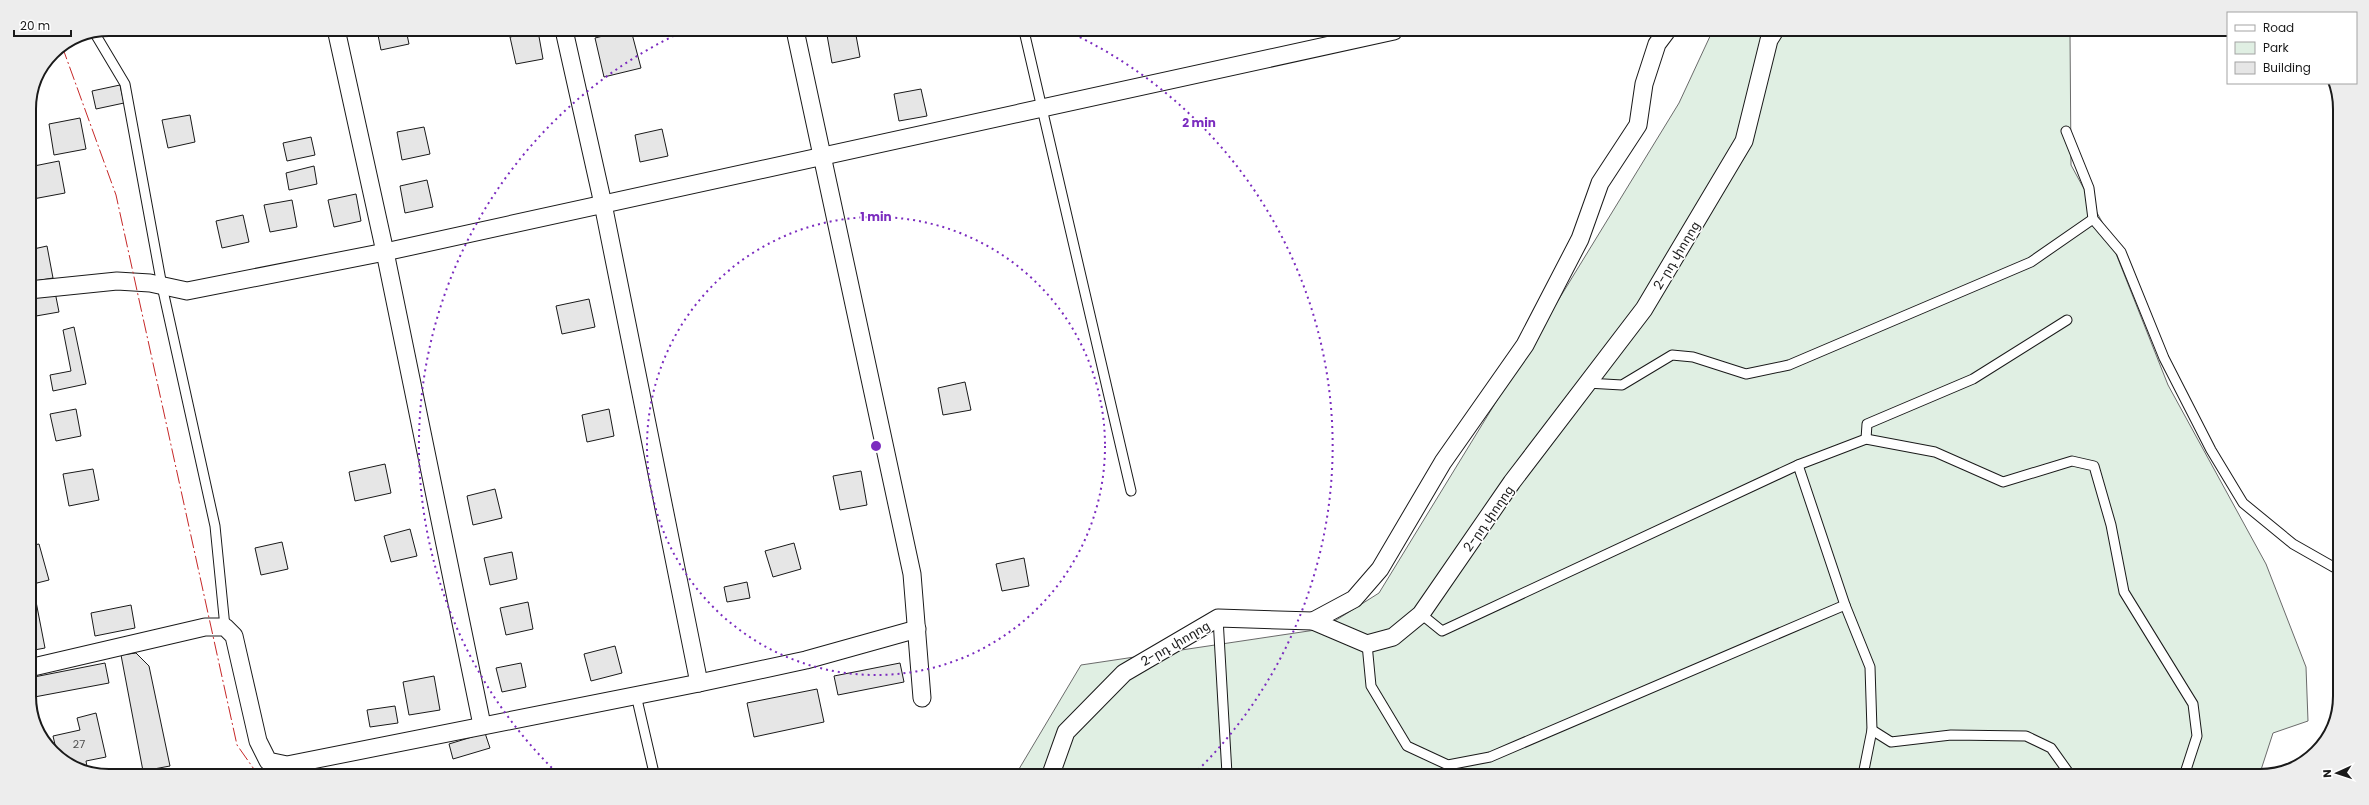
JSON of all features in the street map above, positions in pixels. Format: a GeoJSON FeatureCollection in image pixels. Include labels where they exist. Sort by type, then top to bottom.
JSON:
{"type":"FeatureCollection","features":[{"type":"Feature","properties":{"kind":"street"},"geometry":{"type":"LineString","coordinates":[[338,36],[385,252],[482,725]]}},
{"type":"Feature","properties":{"kind":"street"},"geometry":{"type":"LineString","coordinates":[[565,36],[603,204],[699,683]]}},
{"type":"Feature","properties":{"kind":"street"},"geometry":{"type":"LineString","coordinates":[[795,36],[912,574],[922,698]]}},
{"type":"Feature","properties":{"kind":"street"},"geometry":{"type":"LineString","coordinates":[[36,289],[117,281],[162,286],[187,291],[385,252],[1376,36]]}},
{"type":"Feature","properties":{"kind":"street"},"geometry":{"type":"LineString","coordinates":[[1313,621],[1354,599],[1380,569],[1443,462],[1525,345],[1580,239],[1600,183],[1638,125],[1644,84],[1657,44],[1663,36]]}},
{"type":"Feature","properties":{"kind":"street","name":"2-րդ փողոց"},"geometry":{"type":"LineString","coordinates":[[1053,769],[1066,732],[1124,672],[1218,618],[1313,621],[1367,644],[1393,638],[1422,614],[1512,482],[1644,309],[1744,141],[1769,40],[1772,36]]}},
{"type":"Feature","properties":{"kind":"street"},"geometry":{"type":"LineString","coordinates":[[36,666],[205,627],[225,627],[234,636],[258,741],[268,761],[287,765],[699,683],[806,660],[917,629]]}},
{"type":"Feature","properties":{"kind":"lane"},"geometry":{"type":"LineString","coordinates":[[1025,36],[1044,108],[1131,491]]}},
{"type":"Feature","properties":{"kind":"lane"},"geometry":{"type":"LineString","coordinates":[[97,37],[125,84],[162,286],[214,526],[225,627]]}},
{"type":"Feature","properties":{"kind":"lane"},"geometry":{"type":"LineString","coordinates":[[2066,131],[2088,188],[2093,219],[2121,252],[2164,358],[2211,450],[2243,503],[2293,544],[2333,567]]}},
{"type":"Feature","properties":{"kind":"lane"},"geometry":{"type":"LineString","coordinates":[[1587,384],[1622,385],[1672,355],[1692,357],[1746,374],[1789,365],[2031,262],[2093,219]]}},
{"type":"Feature","properties":{"kind":"lane"},"geometry":{"type":"LineString","coordinates":[[1866,439],[1867,424],[1973,379],[2067,320]]}},
{"type":"Feature","properties":{"kind":"lane"},"geometry":{"type":"LineString","coordinates":[[1422,614],[1442,632],[1798,464],[1866,439],[1935,452],[2003,482],[2072,461],[2094,466],[2111,525],[2124,592],[2193,704],[2197,736],[2186,769]]}},
{"type":"Feature","properties":{"kind":"lane"},"geometry":{"type":"LineString","coordinates":[[1798,464],[1845,605],[1870,667],[1872,730],[1864,769]]}},
{"type":"Feature","properties":{"kind":"lane"},"geometry":{"type":"LineString","coordinates":[[1367,644],[1371,686],[1407,746],[1448,765],[1490,757],[1845,605]]}},
{"type":"Feature","properties":{"kind":"lane"},"geometry":{"type":"LineString","coordinates":[[1218,618],[1227,769]]}},
{"type":"Feature","properties":{"kind":"lane"},"geometry":{"type":"LineString","coordinates":[[636,695],[653,769]]}},
{"type":"Feature","properties":{"kind":"lane"},"geometry":{"type":"LineString","coordinates":[[1872,730],[1891,742],[1951,735],[2026,736],[2051,748],[2066,769]]}},
{"type":"Feature","properties":{"kind":"green space"},"geometry":{"type":"Polygon","coordinates":[[[1710,36],[2070,36],[2071,165],[2107,231],[2168,385],[2266,564],[2306,667],[2308,721],[2273,733],[2261,769],[1019,769],[1081,665],[1322,629],[1379,593],[1679,103],[1710,36]]]}},
{"type":"Feature","properties":{"kind":"building"},"geometry":{"type":"Polygon","coordinates":[[[378,36],[407,36],[409,44],[381,50],[378,36]]]}},
{"type":"Feature","properties":{"kind":"building"},"geometry":{"type":"Polygon","coordinates":[[[539,36],[543,59],[516,64],[510,37],[539,36]]]}},
{"type":"Feature","properties":{"kind":"building"},"geometry":{"type":"Polygon","coordinates":[[[603,36],[633,36],[641,68],[604,77],[595,38],[603,36]]]}},
{"type":"Feature","properties":{"kind":"building"},"geometry":{"type":"Polygon","coordinates":[[[827,36],[856,36],[860,57],[832,63],[827,36]]]}},
{"type":"Feature","properties":{"kind":"building"},"geometry":{"type":"Polygon","coordinates":[[[120,85],[124,103],[96,109],[92,91],[120,85]]]}},
{"type":"Feature","properties":{"kind":"building"},"geometry":{"type":"Polygon","coordinates":[[[921,89],[927,116],[899,121],[894,94],[921,89]]]}},
{"type":"Feature","properties":{"kind":"building"},"geometry":{"type":"Polygon","coordinates":[[[190,115],[195,142],[168,148],[162,120],[190,115]]]}},
{"type":"Feature","properties":{"kind":"building"},"geometry":{"type":"Polygon","coordinates":[[[80,118],[86,149],[54,155],[49,124],[80,118]]]}},
{"type":"Feature","properties":{"kind":"building"},"geometry":{"type":"Polygon","coordinates":[[[424,127],[430,154],[402,160],[397,132],[424,127]]]}},
{"type":"Feature","properties":{"kind":"building"},"geometry":{"type":"Polygon","coordinates":[[[662,129],[668,156],[640,162],[635,135],[662,129]]]}},
{"type":"Feature","properties":{"kind":"building"},"geometry":{"type":"Polygon","coordinates":[[[311,137],[315,155],[287,161],[283,143],[311,137]]]}},
{"type":"Feature","properties":{"kind":"building"},"geometry":{"type":"Polygon","coordinates":[[[59,161],[65,193],[36,198],[36,166],[59,161]]]}},
{"type":"Feature","properties":{"kind":"building"},"geometry":{"type":"Polygon","coordinates":[[[314,166],[317,184],[289,190],[286,173],[314,166]]]}},
{"type":"Feature","properties":{"kind":"building"},"geometry":{"type":"Polygon","coordinates":[[[427,180],[433,207],[405,213],[400,186],[427,180]]]}},
{"type":"Feature","properties":{"kind":"building"},"geometry":{"type":"Polygon","coordinates":[[[356,194],[361,221],[334,227],[328,200],[356,194]]]}},
{"type":"Feature","properties":{"kind":"building"},"geometry":{"type":"Polygon","coordinates":[[[292,200],[297,227],[270,232],[264,205],[292,200]]]}},
{"type":"Feature","properties":{"kind":"building"},"geometry":{"type":"Polygon","coordinates":[[[243,215],[249,242],[222,248],[216,221],[243,215]]]}},
{"type":"Feature","properties":{"kind":"building"},"geometry":{"type":"Polygon","coordinates":[[[47,246],[53,278],[36,281],[36,248],[47,246]]]}},
{"type":"Feature","properties":{"kind":"building"},"geometry":{"type":"Polygon","coordinates":[[[55,292],[59,312],[36,316],[36,295],[55,292]]]}},
{"type":"Feature","properties":{"kind":"building"},"geometry":{"type":"Polygon","coordinates":[[[589,299],[595,327],[562,334],[556,306],[589,299]]]}},
{"type":"Feature","properties":{"kind":"building"},"geometry":{"type":"Polygon","coordinates":[[[74,327],[86,384],[53,391],[50,375],[71,371],[63,330],[74,327]]]}},
{"type":"Feature","properties":{"kind":"building"},"geometry":{"type":"Polygon","coordinates":[[[965,382],[971,410],[943,415],[938,388],[965,382]]]}},
{"type":"Feature","properties":{"kind":"building"},"geometry":{"type":"Polygon","coordinates":[[[76,409],[81,436],[56,441],[50,414],[76,409]]]}},
{"type":"Feature","properties":{"kind":"building"},"geometry":{"type":"Polygon","coordinates":[[[609,409],[614,436],[587,442],[582,415],[609,409]]]}},
{"type":"Feature","properties":{"kind":"building"},"geometry":{"type":"Polygon","coordinates":[[[385,464],[391,493],[355,501],[349,472],[385,464]]]}},
{"type":"Feature","properties":{"kind":"building"},"geometry":{"type":"Polygon","coordinates":[[[93,469],[99,500],[69,506],[63,474],[93,469]]]}},
{"type":"Feature","properties":{"kind":"building"},"geometry":{"type":"Polygon","coordinates":[[[861,471],[867,505],[840,510],[833,476],[861,471]]]}},
{"type":"Feature","properties":{"kind":"building"},"geometry":{"type":"Polygon","coordinates":[[[495,489],[502,518],[473,525],[467,496],[495,489]]]}},
{"type":"Feature","properties":{"kind":"building"},"geometry":{"type":"Polygon","coordinates":[[[410,529],[417,556],[391,562],[384,536],[410,529]]]}},
{"type":"Feature","properties":{"kind":"building"},"geometry":{"type":"Polygon","coordinates":[[[282,542],[288,569],[261,575],[255,548],[282,542]]]}},
{"type":"Feature","properties":{"kind":"building"},"geometry":{"type":"Polygon","coordinates":[[[794,543],[801,569],[773,577],[765,551],[794,543]]]}},
{"type":"Feature","properties":{"kind":"building"},"geometry":{"type":"Polygon","coordinates":[[[39,544],[49,580],[36,583],[36,545],[39,544]]]}},
{"type":"Feature","properties":{"kind":"building"},"geometry":{"type":"Polygon","coordinates":[[[512,552],[517,579],[490,585],[484,558],[512,552]]]}},
{"type":"Feature","properties":{"kind":"building"},"geometry":{"type":"Polygon","coordinates":[[[1024,558],[1029,586],[1002,591],[996,564],[1024,558]]]}},
{"type":"Feature","properties":{"kind":"building"},"geometry":{"type":"Polygon","coordinates":[[[747,582],[750,598],[727,602],[724,587],[747,582]]]}},
{"type":"Feature","properties":{"kind":"building"},"geometry":{"type":"Polygon","coordinates":[[[36,602],[45,648],[36,650],[36,602]]]}},
{"type":"Feature","properties":{"kind":"building"},"geometry":{"type":"Polygon","coordinates":[[[528,602],[533,629],[506,635],[500,608],[528,602]]]}},
{"type":"Feature","properties":{"kind":"building"},"geometry":{"type":"Polygon","coordinates":[[[131,605],[135,628],[95,636],[91,613],[131,605]]]}},
{"type":"Feature","properties":{"kind":"building"},"geometry":{"type":"Polygon","coordinates":[[[615,646],[622,673],[591,681],[584,654],[615,646]]]}},
{"type":"Feature","properties":{"kind":"building"},"geometry":{"type":"Polygon","coordinates":[[[136,653],[149,666],[170,766],[154,769],[143,769],[121,655],[136,653]]]}},
{"type":"Feature","properties":{"kind":"building"},"geometry":{"type":"Polygon","coordinates":[[[105,663],[109,683],[36,697],[36,677],[105,663]]]}},
{"type":"Feature","properties":{"kind":"building"},"geometry":{"type":"Polygon","coordinates":[[[521,663],[526,687],[502,692],[496,668],[521,663]]]}},
{"type":"Feature","properties":{"kind":"building"},"geometry":{"type":"Polygon","coordinates":[[[900,663],[904,682],[838,695],[834,676],[900,663]]]}},
{"type":"Feature","properties":{"kind":"building"},"geometry":{"type":"Polygon","coordinates":[[[434,676],[440,710],[409,715],[403,682],[434,676]]]}},
{"type":"Feature","properties":{"kind":"building"},"geometry":{"type":"Polygon","coordinates":[[[817,689],[824,722],[754,737],[747,703],[817,689]]]}},
{"type":"Feature","properties":{"kind":"building"},"geometry":{"type":"Polygon","coordinates":[[[395,706],[398,723],[370,727],[367,710],[395,706]]]}},
{"type":"Feature","properties":{"kind":"building"},"geometry":{"type":"Polygon","coordinates":[[[96,713],[106,757],[86,761],[87,765],[69,757],[55,746],[53,736],[80,730],[77,718],[96,713]]]}},
{"type":"Feature","properties":{"kind":"building"},"geometry":{"type":"Polygon","coordinates":[[[485,733],[490,748],[453,759],[449,744],[485,733]]]}},
{"type":"Feature","properties":{"kind":"power"},"geometry":{"type":"LineString","coordinates":[[64,52],[116,195],[237,745],[254,769]]}}]}
